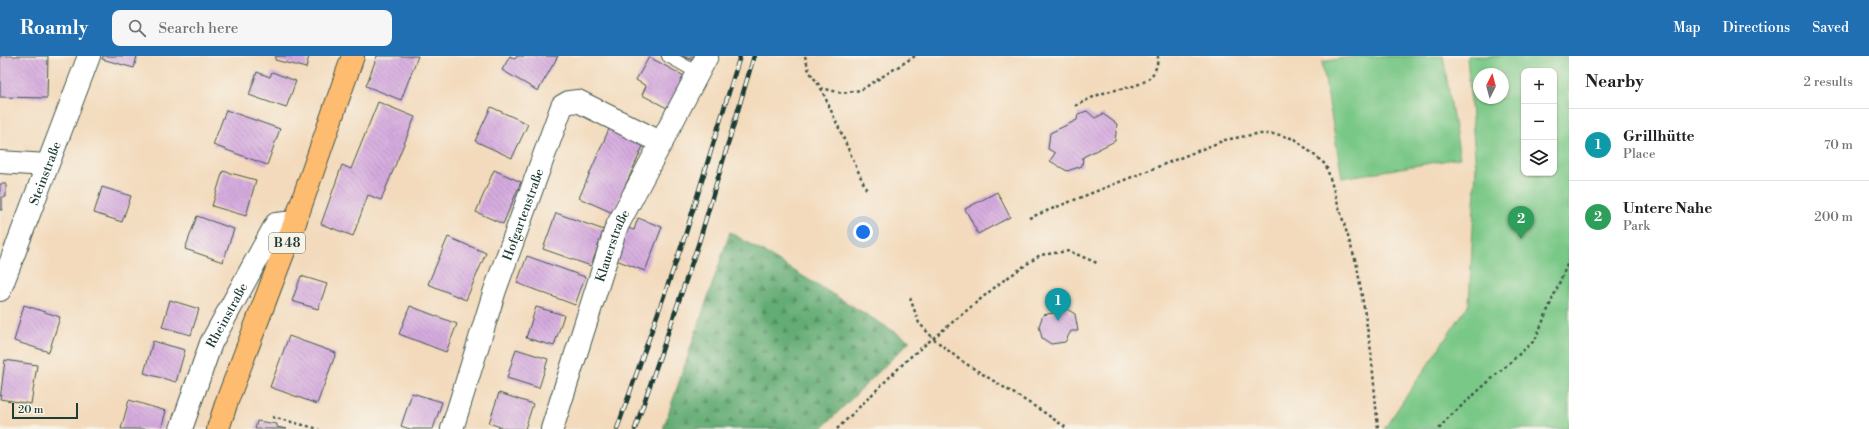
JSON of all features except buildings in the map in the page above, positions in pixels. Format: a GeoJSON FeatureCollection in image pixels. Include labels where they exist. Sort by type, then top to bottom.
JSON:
{"type":"FeatureCollection","features":[{"type":"Feature","properties":{"kind":"main road","name":"Rheinstraße"},"geometry":{"type":"LineString","coordinates":[[218,429],[295,222],[353,56]]}},
{"type":"Feature","properties":{"kind":"street","name":"Steinstraße"},"geometry":{"type":"LineString","coordinates":[[0,290],[89,56]]}},
{"type":"Feature","properties":{"kind":"street","name":"Klauerstraße"},"geometry":{"type":"LineString","coordinates":[[552,429],[616,228],[703,64]]}},
{"type":"Feature","properties":{"kind":"street","name":"Hofgartenstraße"},"geometry":{"type":"LineString","coordinates":[[452,429],[495,290],[562,106],[569,102],[578,101],[662,143]]}},
{"type":"Feature","properties":{"kind":"street"},"geometry":{"type":"LineString","coordinates":[[0,162],[47,165]]}},
{"type":"Feature","properties":{"kind":"street","name":"Rheinstraße"},"geometry":{"type":"LineString","coordinates":[[181,429],[211,343],[276,224],[295,222]]}},
{"type":"Feature","properties":{"kind":"lane","name":"Klauerstraße"},"geometry":{"type":"LineString","coordinates":[[668,56],[703,64]]}},
{"type":"Feature","properties":{"kind":"path"},"geometry":{"type":"LineString","coordinates":[[805,56],[809,71],[821,88],[866,192]]}},
{"type":"Feature","properties":{"kind":"path"},"geometry":{"type":"LineString","coordinates":[[821,88],[842,93],[861,90],[915,56]]}},
{"type":"Feature","properties":{"kind":"path"},"geometry":{"type":"LineString","coordinates":[[1075,106],[1106,93],[1140,84],[1148,80],[1157,67],[1158,56]]}},
{"type":"Feature","properties":{"kind":"path"},"geometry":{"type":"LineString","coordinates":[[1029,218],[1225,140],[1256,134],[1276,134],[1295,139],[1326,165],[1357,266],[1372,351],[1378,429]]}},
{"type":"Feature","properties":{"kind":"path"},"geometry":{"type":"LineString","coordinates":[[838,429],[909,358],[934,339],[1000,283],[1040,255],[1069,251],[1097,263]]}},
{"type":"Feature","properties":{"kind":"path"},"geometry":{"type":"LineString","coordinates":[[1440,429],[1448,418],[1535,340],[1569,260]]}},
{"type":"Feature","properties":{"kind":"path"},"geometry":{"type":"LineString","coordinates":[[910,298],[919,322],[934,339],[960,360],[1068,429]]}},
{"type":"Feature","properties":{"kind":"path"},"geometry":{"type":"LineString","coordinates":[[272,416],[319,429]]}},
{"type":"Feature","properties":{"kind":"green space"},"geometry":{"type":"Polygon","coordinates":[[[1355,56],[1443,56],[1460,158],[1342,178],[1322,62],[1355,56]]]}},
{"type":"Feature","properties":{"kind":"green space"},"geometry":{"type":"Polygon","coordinates":[[[1467,56],[1569,56],[1569,429],[1384,429],[1469,304],[1476,168],[1467,56]]]}},
{"type":"Feature","properties":{"kind":"green space"},"geometry":{"type":"Polygon","coordinates":[[[730,232],[910,341],[821,429],[663,429],[730,232]]]}},
{"type":"Feature","properties":{"kind":"railway"},"geometry":{"type":"LineString","coordinates":[[617,429],[685,236],[740,56]]}},
{"type":"Feature","properties":{"kind":"railway"},"geometry":{"type":"LineString","coordinates":[[635,429],[699,242],[754,56]]}},
{"type":"Feature","properties":{"kind":"place","name":"Untere Nahe"},"geometry":{"type":"Point","coordinates":[1521,239]}},
{"type":"Feature","properties":{"kind":"place","name":"Grillhütte"},"geometry":{"type":"Point","coordinates":[1058,321]}}]}
